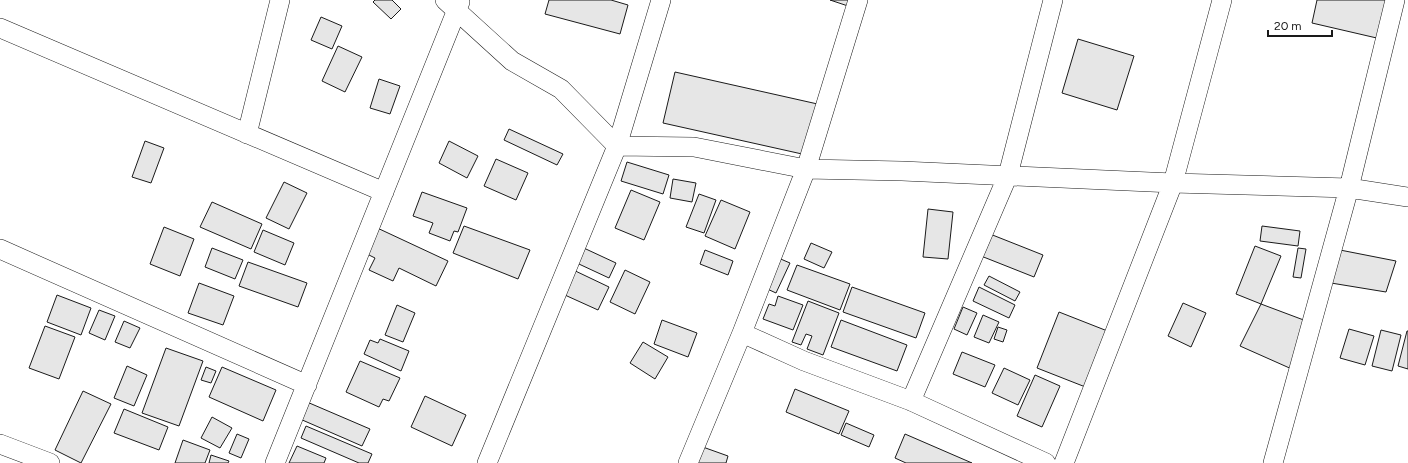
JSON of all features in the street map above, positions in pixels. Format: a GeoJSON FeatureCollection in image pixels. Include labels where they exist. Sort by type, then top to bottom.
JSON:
{"type":"FeatureCollection","features":[{"type":"Feature","properties":{"kind":"street"},"geometry":{"type":"LineString","coordinates":[[247,134],[280,0]]}},
{"type":"Feature","properties":{"kind":"street"},"geometry":{"type":"LineString","coordinates":[[487,463],[617,146],[661,0]]}},
{"type":"Feature","properties":{"kind":"street"},"geometry":{"type":"LineString","coordinates":[[688,463],[742,333],[806,169],[858,0]]}},
{"type":"Feature","properties":{"kind":"street"},"geometry":{"type":"LineString","coordinates":[[911,401],[1008,175],[1053,0]]}},
{"type":"Feature","properties":{"kind":"street"},"geometry":{"type":"LineString","coordinates":[[1064,463],[1173,183],[1222,0]]}},
{"type":"Feature","properties":{"kind":"street"},"geometry":{"type":"LineString","coordinates":[[1274,463],[1349,188],[1395,0]]}},
{"type":"Feature","properties":{"kind":"street"},"geometry":{"type":"LineString","coordinates":[[275,463],[384,192],[454,4],[512,61],[561,89],[617,146],[694,147],[806,169],[902,170],[1173,183],[1349,188],[1408,197]]}},
{"type":"Feature","properties":{"kind":"street"},"geometry":{"type":"LineString","coordinates":[[0,28],[384,192]]}},
{"type":"Feature","properties":{"kind":"street"},"geometry":{"type":"LineString","coordinates":[[0,249],[307,385]]}},
{"type":"Feature","properties":{"kind":"street"},"geometry":{"type":"LineString","coordinates":[[742,333],[804,362],[911,401],[1046,463]]}},
{"type":"Feature","properties":{"kind":"street"},"geometry":{"type":"LineString","coordinates":[[0,444],[50,463]]}},
{"type":"Feature","properties":{"kind":"building"},"geometry":{"type":"Polygon","coordinates":[[[375,0],[392,0],[401,9],[391,19],[373,2],[375,0]]]}},
{"type":"Feature","properties":{"kind":"building"},"geometry":{"type":"Polygon","coordinates":[[[549,0],[611,0],[628,5],[620,34],[545,14],[549,0]]]}},
{"type":"Feature","properties":{"kind":"building"},"geometry":{"type":"Polygon","coordinates":[[[830,0],[857,0],[854,8],[830,0]]]}},
{"type":"Feature","properties":{"kind":"building"},"geometry":{"type":"Polygon","coordinates":[[[1317,0],[1390,0],[1381,39],[1312,23],[1317,0]]]}},
{"type":"Feature","properties":{"kind":"building"},"geometry":{"type":"Polygon","coordinates":[[[321,17],[342,26],[332,49],[311,40],[321,17]]]}},
{"type":"Feature","properties":{"kind":"building"},"geometry":{"type":"Polygon","coordinates":[[[1078,39],[1134,56],[1117,110],[1062,93],[1078,39]]]}},
{"type":"Feature","properties":{"kind":"building"},"geometry":{"type":"Polygon","coordinates":[[[338,46],[362,57],[345,92],[322,81],[338,46]]]}},
{"type":"Feature","properties":{"kind":"building"},"geometry":{"type":"Polygon","coordinates":[[[675,72],[822,105],[811,156],[663,123],[675,72]]]}},
{"type":"Feature","properties":{"kind":"building"},"geometry":{"type":"Polygon","coordinates":[[[379,79],[400,86],[390,114],[370,108],[379,79]]]}},
{"type":"Feature","properties":{"kind":"building"},"geometry":{"type":"Polygon","coordinates":[[[509,129],[563,154],[557,165],[504,140],[509,129]]]}},
{"type":"Feature","properties":{"kind":"building"},"geometry":{"type":"Polygon","coordinates":[[[145,141],[164,148],[151,183],[132,177],[145,141]]]}},
{"type":"Feature","properties":{"kind":"building"},"geometry":{"type":"Polygon","coordinates":[[[449,141],[478,156],[467,178],[439,163],[449,141]]]}},
{"type":"Feature","properties":{"kind":"building"},"geometry":{"type":"Polygon","coordinates":[[[496,159],[528,173],[516,200],[484,186],[496,159]]]}},
{"type":"Feature","properties":{"kind":"building"},"geometry":{"type":"Polygon","coordinates":[[[627,162],[669,175],[663,194],[621,181],[627,162]]]}},
{"type":"Feature","properties":{"kind":"building"},"geometry":{"type":"Polygon","coordinates":[[[673,179],[696,183],[692,202],[670,198],[673,179]]]}},
{"type":"Feature","properties":{"kind":"building"},"geometry":{"type":"Polygon","coordinates":[[[284,182],[307,193],[289,229],[266,218],[284,182]]]}},
{"type":"Feature","properties":{"kind":"building"},"geometry":{"type":"Polygon","coordinates":[[[631,190],[660,202],[644,240],[615,228],[631,190]]]}},
{"type":"Feature","properties":{"kind":"building"},"geometry":{"type":"Polygon","coordinates":[[[422,192],[467,208],[458,232],[454,231],[450,241],[429,233],[433,223],[413,216],[422,192]]]}},
{"type":"Feature","properties":{"kind":"building"},"geometry":{"type":"Polygon","coordinates":[[[699,194],[716,200],[704,233],[686,227],[699,194]]]}},
{"type":"Feature","properties":{"kind":"building"},"geometry":{"type":"Polygon","coordinates":[[[721,200],[750,212],[735,249],[705,236],[721,200]]]}},
{"type":"Feature","properties":{"kind":"building"},"geometry":{"type":"Polygon","coordinates":[[[212,202],[262,224],[251,249],[200,227],[212,202]]]}},
{"type":"Feature","properties":{"kind":"building"},"geometry":{"type":"Polygon","coordinates":[[[928,209],[953,212],[948,259],[923,257],[928,209]]]}},
{"type":"Feature","properties":{"kind":"building"},"geometry":{"type":"Polygon","coordinates":[[[373,226],[448,261],[436,286],[399,268],[393,281],[369,270],[375,258],[361,251],[373,226]]]}},
{"type":"Feature","properties":{"kind":"building"},"geometry":{"type":"Polygon","coordinates":[[[464,226],[530,250],[518,279],[453,253],[464,226]]]}},
{"type":"Feature","properties":{"kind":"building"},"geometry":{"type":"Polygon","coordinates":[[[1262,226],[1300,231],[1298,246],[1260,241],[1262,226]]]}},
{"type":"Feature","properties":{"kind":"building"},"geometry":{"type":"Polygon","coordinates":[[[164,227],[194,239],[180,276],[150,264],[164,227]]]}},
{"type":"Feature","properties":{"kind":"building"},"geometry":{"type":"Polygon","coordinates":[[[263,230],[294,243],[285,265],[254,252],[263,230]]]}},
{"type":"Feature","properties":{"kind":"building"},"geometry":{"type":"Polygon","coordinates":[[[990,234],[1043,255],[1034,277],[981,256],[990,234]]]}},
{"type":"Feature","properties":{"kind":"building"},"geometry":{"type":"Polygon","coordinates":[[[573,243],[616,263],[609,278],[566,258],[573,243]]]}},
{"type":"Feature","properties":{"kind":"building"},"geometry":{"type":"Polygon","coordinates":[[[811,243],[832,252],[824,268],[804,259],[811,243]]]}},
{"type":"Feature","properties":{"kind":"building"},"geometry":{"type":"Polygon","coordinates":[[[1255,246],[1281,256],[1261,304],[1236,294],[1255,246]]]}},
{"type":"Feature","properties":{"kind":"building"},"geometry":{"type":"Polygon","coordinates":[[[212,248],[243,260],[235,279],[205,267],[212,248]]]}},
{"type":"Feature","properties":{"kind":"building"},"geometry":{"type":"Polygon","coordinates":[[[1298,248],[1306,249],[1301,278],[1293,277],[1298,248]]]}},
{"type":"Feature","properties":{"kind":"building"},"geometry":{"type":"Polygon","coordinates":[[[705,250],[733,261],[728,275],[700,264],[705,250]]]}},
{"type":"Feature","properties":{"kind":"building"},"geometry":{"type":"Polygon","coordinates":[[[1340,250],[1396,261],[1386,292],[1331,283],[1340,250]]]}},
{"type":"Feature","properties":{"kind":"building"},"geometry":{"type":"Polygon","coordinates":[[[776,257],[790,263],[776,293],[763,287],[776,257]]]}},
{"type":"Feature","properties":{"kind":"building"},"geometry":{"type":"Polygon","coordinates":[[[248,262],[307,283],[298,307],[239,286],[248,262]]]}},
{"type":"Feature","properties":{"kind":"building"},"geometry":{"type":"Polygon","coordinates":[[[797,265],[850,284],[840,310],[787,290],[797,265]]]}},
{"type":"Feature","properties":{"kind":"building"},"geometry":{"type":"Polygon","coordinates":[[[567,267],[609,287],[598,310],[556,291],[567,267]]]}},
{"type":"Feature","properties":{"kind":"building"},"geometry":{"type":"Polygon","coordinates":[[[625,270],[650,282],[635,314],[610,302],[625,270]]]}},
{"type":"Feature","properties":{"kind":"building"},"geometry":{"type":"Polygon","coordinates":[[[989,276],[1020,292],[1015,301],[984,285],[989,276]]]}},
{"type":"Feature","properties":{"kind":"building"},"geometry":{"type":"Polygon","coordinates":[[[199,283],[234,296],[223,325],[188,313],[199,283]]]}},
{"type":"Feature","properties":{"kind":"building"},"geometry":{"type":"Polygon","coordinates":[[[852,287],[925,313],[916,338],[843,312],[852,287]]]}},
{"type":"Feature","properties":{"kind":"building"},"geometry":{"type":"Polygon","coordinates":[[[979,287],[1015,305],[1009,318],[973,301],[979,287]]]}},
{"type":"Feature","properties":{"kind":"building"},"geometry":{"type":"Polygon","coordinates":[[[57,295],[91,308],[81,335],[47,322],[57,295]]]}},
{"type":"Feature","properties":{"kind":"building"},"geometry":{"type":"Polygon","coordinates":[[[778,296],[803,305],[793,330],[763,319],[769,304],[775,306],[778,296]]]}},
{"type":"Feature","properties":{"kind":"building"},"geometry":{"type":"Polygon","coordinates":[[[808,301],[839,313],[823,355],[807,349],[812,336],[806,334],[801,345],[792,342],[808,301]]]}},
{"type":"Feature","properties":{"kind":"building"},"geometry":{"type":"Polygon","coordinates":[[[1183,303],[1206,313],[1191,347],[1168,336],[1183,303]]]}},
{"type":"Feature","properties":{"kind":"building"},"geometry":{"type":"Polygon","coordinates":[[[1261,304],[1309,322],[1294,370],[1240,346],[1261,304]]]}},
{"type":"Feature","properties":{"kind":"building"},"geometry":{"type":"Polygon","coordinates":[[[397,305],[415,313],[403,342],[385,335],[397,305]]]}},
{"type":"Feature","properties":{"kind":"building"},"geometry":{"type":"Polygon","coordinates":[[[963,307],[977,313],[967,335],[954,329],[963,307]]]}},
{"type":"Feature","properties":{"kind":"building"},"geometry":{"type":"Polygon","coordinates":[[[99,310],[115,316],[105,340],[89,333],[99,310]]]}},
{"type":"Feature","properties":{"kind":"building"},"geometry":{"type":"Polygon","coordinates":[[[1059,312],[1110,332],[1088,388],[1037,368],[1059,312]]]}},
{"type":"Feature","properties":{"kind":"building"},"geometry":{"type":"Polygon","coordinates":[[[983,315],[999,322],[989,343],[974,337],[983,315]]]}},
{"type":"Feature","properties":{"kind":"building"},"geometry":{"type":"Polygon","coordinates":[[[662,320],[697,333],[688,357],[654,344],[662,320]]]}},
{"type":"Feature","properties":{"kind":"building"},"geometry":{"type":"Polygon","coordinates":[[[841,320],[907,345],[897,371],[831,347],[841,320]]]}},
{"type":"Feature","properties":{"kind":"building"},"geometry":{"type":"Polygon","coordinates":[[[124,321],[140,328],[130,348],[115,342],[124,321]]]}},
{"type":"Feature","properties":{"kind":"building"},"geometry":{"type":"Polygon","coordinates":[[[45,326],[75,337],[59,379],[29,368],[45,326]]]}},
{"type":"Feature","properties":{"kind":"building"},"geometry":{"type":"Polygon","coordinates":[[[998,327],[1007,330],[1003,342],[994,339],[998,327]]]}},
{"type":"Feature","properties":{"kind":"building"},"geometry":{"type":"Polygon","coordinates":[[[1349,329],[1374,336],[1365,365],[1340,358],[1349,329]]]}},
{"type":"Feature","properties":{"kind":"building"},"geometry":{"type":"Polygon","coordinates":[[[1381,330],[1401,335],[1392,371],[1372,366],[1381,330]]]}},
{"type":"Feature","properties":{"kind":"building"},"geometry":{"type":"Polygon","coordinates":[[[1408,331],[1408,369],[1398,366],[1408,331]]]}},
{"type":"Feature","properties":{"kind":"building"},"geometry":{"type":"Polygon","coordinates":[[[380,339],[409,351],[401,371],[364,354],[370,340],[378,343],[380,339]]]}},
{"type":"Feature","properties":{"kind":"building"},"geometry":{"type":"Polygon","coordinates":[[[643,342],[668,357],[655,379],[630,363],[643,342]]]}},
{"type":"Feature","properties":{"kind":"building"},"geometry":{"type":"Polygon","coordinates":[[[166,348],[203,361],[179,426],[142,413],[166,348]]]}},
{"type":"Feature","properties":{"kind":"building"},"geometry":{"type":"Polygon","coordinates":[[[962,352],[995,365],[985,387],[953,374],[962,352]]]}},
{"type":"Feature","properties":{"kind":"building"},"geometry":{"type":"Polygon","coordinates":[[[360,361],[400,378],[389,401],[383,399],[379,407],[346,392],[360,361]]]}},
{"type":"Feature","properties":{"kind":"building"},"geometry":{"type":"Polygon","coordinates":[[[127,366],[147,375],[134,406],[114,398],[127,366]]]}},
{"type":"Feature","properties":{"kind":"building"},"geometry":{"type":"Polygon","coordinates":[[[206,367],[216,371],[211,383],[201,380],[206,367]]]}},
{"type":"Feature","properties":{"kind":"building"},"geometry":{"type":"Polygon","coordinates":[[[222,367],[276,390],[263,421],[209,397],[222,367]]]}},
{"type":"Feature","properties":{"kind":"building"},"geometry":{"type":"Polygon","coordinates":[[[1004,368],[1030,380],[1018,405],[992,393],[1004,368]]]}},
{"type":"Feature","properties":{"kind":"building"},"geometry":{"type":"Polygon","coordinates":[[[1035,375],[1060,386],[1042,427],[1017,416],[1035,375]]]}},
{"type":"Feature","properties":{"kind":"building"},"geometry":{"type":"Polygon","coordinates":[[[795,389],[849,411],[839,434],[786,412],[795,389]]]}},
{"type":"Feature","properties":{"kind":"building"},"geometry":{"type":"Polygon","coordinates":[[[83,391],[111,404],[81,463],[55,450],[83,391]]]}},
{"type":"Feature","properties":{"kind":"building"},"geometry":{"type":"Polygon","coordinates":[[[425,396],[466,415],[452,446],[411,427],[425,396]]]}},
{"type":"Feature","properties":{"kind":"building"},"geometry":{"type":"Polygon","coordinates":[[[307,402],[370,429],[362,446],[300,419],[307,402]]]}},
{"type":"Feature","properties":{"kind":"building"},"geometry":{"type":"Polygon","coordinates":[[[124,409],[168,427],[159,450],[114,433],[124,409]]]}},
{"type":"Feature","properties":{"kind":"building"},"geometry":{"type":"Polygon","coordinates":[[[212,417],[232,428],[220,448],[201,438],[212,417]]]}},
{"type":"Feature","properties":{"kind":"building"},"geometry":{"type":"Polygon","coordinates":[[[846,423],[874,435],[869,447],[841,435],[846,423]]]}},
{"type":"Feature","properties":{"kind":"building"},"geometry":{"type":"Polygon","coordinates":[[[306,426],[372,454],[368,463],[359,463],[301,438],[306,426]]]}},
{"type":"Feature","properties":{"kind":"building"},"geometry":{"type":"Polygon","coordinates":[[[237,434],[249,439],[241,458],[229,453],[237,434]]]}},
{"type":"Feature","properties":{"kind":"building"},"geometry":{"type":"Polygon","coordinates":[[[905,434],[972,463],[906,463],[895,458],[905,434]]]}},
{"type":"Feature","properties":{"kind":"building"},"geometry":{"type":"Polygon","coordinates":[[[183,440],[210,450],[205,463],[175,463],[183,440]]]}},
{"type":"Feature","properties":{"kind":"building"},"geometry":{"type":"Polygon","coordinates":[[[297,446],[326,458],[324,463],[289,463],[297,446]]]}},
{"type":"Feature","properties":{"kind":"building"},"geometry":{"type":"Polygon","coordinates":[[[700,446],[728,456],[726,463],[694,463],[700,446]]]}},
{"type":"Feature","properties":{"kind":"building"},"geometry":{"type":"Polygon","coordinates":[[[211,455],[229,461],[228,463],[209,463],[211,455]]]}}]}
